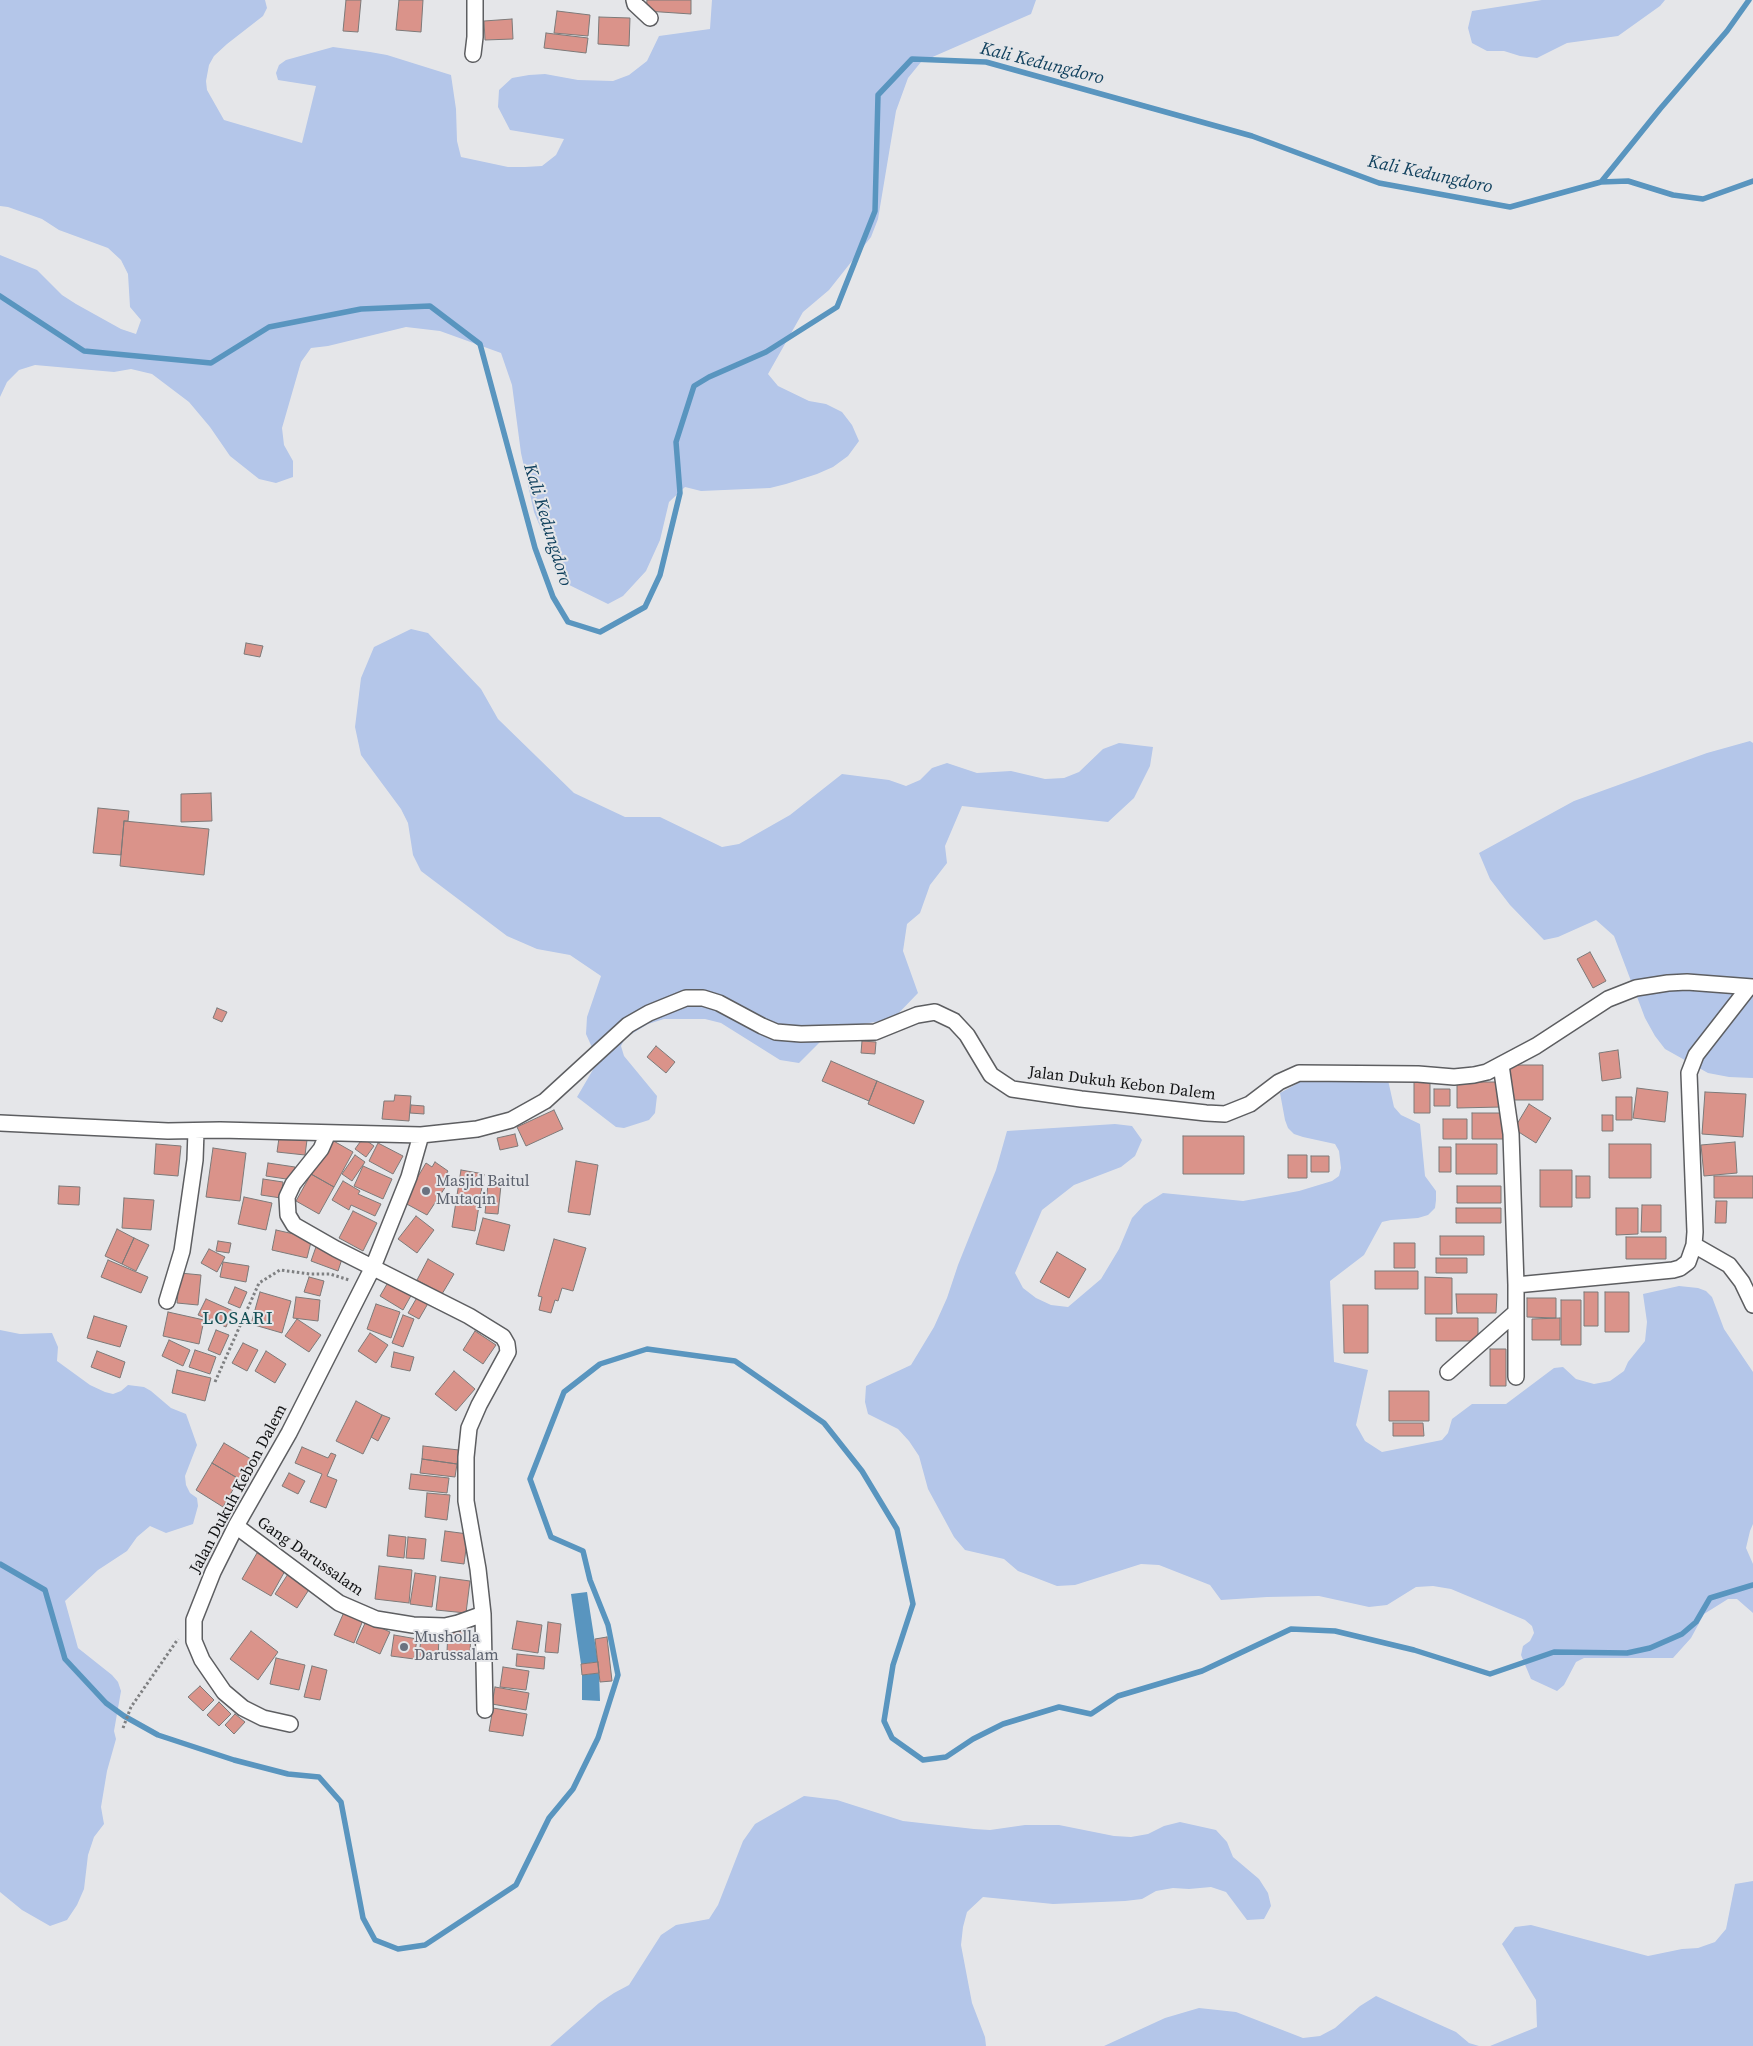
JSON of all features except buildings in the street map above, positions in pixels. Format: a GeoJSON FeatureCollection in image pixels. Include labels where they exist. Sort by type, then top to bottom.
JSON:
{"type":"FeatureCollection","features":[{"type":"Feature","properties":{"kind":"street"},"geometry":{"type":"LineString","coordinates":[[473,54],[475,0]]}},
{"type":"Feature","properties":{"kind":"street"},"geometry":{"type":"LineString","coordinates":[[634,0],[635,4],[650,18]]}},
{"type":"Feature","properties":{"kind":"street","name":"Jalan Dukuh Kebon Dalem"},"geometry":{"type":"LineString","coordinates":[[0,1123],[100,1129],[422,1135],[477,1129],[511,1120],[532,1110],[559,1090],[628,1025],[649,1013],[686,998],[703,998],[719,1003],[776,1032],[801,1034],[875,1032],[918,1015],[935,1012],[954,1021],[967,1035],[991,1075],[1012,1089],[1049,1095],[1225,1114],[1250,1104],[1288,1076],[1299,1073],[1418,1074],[1459,1077],[1487,1072],[1536,1046],[1608,999],[1636,988],[1687,982],[1751,987]]}},
{"type":"Feature","properties":{"kind":"street"},"geometry":{"type":"LineString","coordinates":[[1516,1285],[1673,1270],[1680,1268],[1688,1262],[1694,1245],[1695,1232],[1689,1073],[1696,1054],[1751,987]]}},
{"type":"Feature","properties":{"kind":"street"},"geometry":{"type":"LineString","coordinates":[[1501,1065],[1511,1134],[1516,1285],[1516,1378]]}},
{"type":"Feature","properties":{"kind":"street"},"geometry":{"type":"LineString","coordinates":[[167,1301],[182,1251],[195,1160],[196,1131]]}},
{"type":"Feature","properties":{"kind":"street"},"geometry":{"type":"LineString","coordinates":[[328,1132],[321,1149],[293,1184],[288,1197],[288,1215],[294,1224],[308,1234],[468,1316],[503,1337],[507,1344],[508,1352],[469,1428],[466,1457],[466,1501],[478,1568],[483,1614],[485,1710]]}},
{"type":"Feature","properties":{"kind":"street","name":"Jalan Dukuh Kebon Dalem"},"geometry":{"type":"LineString","coordinates":[[290,1724],[263,1718],[243,1708],[224,1692],[202,1660],[194,1641],[194,1620],[213,1572],[236,1526],[289,1433],[373,1267],[409,1177],[422,1135]]}},
{"type":"Feature","properties":{"kind":"street"},"geometry":{"type":"LineString","coordinates":[[1694,1245],[1729,1265],[1742,1282],[1753,1305]]}},
{"type":"Feature","properties":{"kind":"street"},"geometry":{"type":"LineString","coordinates":[[1448,1372],[1515,1313]]}},
{"type":"Feature","properties":{"kind":"street","name":"Gang Darussalam"},"geometry":{"type":"LineString","coordinates":[[236,1526],[339,1603],[376,1620],[413,1626],[444,1626],[458,1624],[483,1614]]}},
{"type":"Feature","properties":{"kind":"path"},"geometry":{"type":"LineString","coordinates":[[214,1382],[259,1283],[280,1270],[310,1274],[330,1274],[350,1280],[360,1290]]}},
{"type":"Feature","properties":{"kind":"path"},"geometry":{"type":"LineString","coordinates":[[124,1728],[132,1707],[176,1641],[194,1620]]}},
{"type":"Feature","properties":{"kind":"shaded area"},"geometry":{"type":"Polygon","coordinates":[[[0,0],[265,0],[267,8],[263,16],[227,44],[214,56],[209,65],[206,81],[207,90],[224,120],[302,143],[316,86],[278,80],[276,73],[279,65],[286,60],[333,47],[370,52],[387,55],[451,75],[456,109],[457,141],[461,157],[508,167],[525,167],[542,166],[556,155],[564,139],[510,130],[498,107],[499,90],[512,78],[545,74],[578,80],[613,81],[629,75],[647,61],[659,36],[710,29],[712,0],[1036,0],[1031,14],[921,62],[908,78],[896,111],[878,219],[871,237],[829,290],[803,312],[768,374],[778,386],[809,401],[826,404],[842,412],[852,425],[859,441],[848,456],[833,467],[786,484],[770,488],[701,491],[685,487],[669,502],[660,540],[646,571],[623,596],[608,604],[561,581],[556,564],[534,512],[521,453],[512,385],[501,353],[440,331],[406,327],[328,346],[311,348],[301,362],[282,428],[284,445],[293,461],[293,477],[276,483],[259,479],[230,456],[210,427],[189,402],[152,374],[131,369],[114,372],[35,365],[19,370],[7,382],[0,397],[0,255],[37,270],[62,295],[121,329],[136,334],[141,320],[130,307],[128,274],[121,260],[108,248],[59,230],[42,219],[0,206],[0,0]]]}},
{"type":"Feature","properties":{"kind":"shaded area"},"geometry":{"type":"Polygon","coordinates":[[[1542,0],[1665,0],[1660,6],[1618,36],[1567,43],[1537,58],[1520,56],[1504,51],[1487,51],[1472,43],[1468,28],[1472,11],[1542,0]]]}},
{"type":"Feature","properties":{"kind":"shaded area"},"geometry":{"type":"Polygon","coordinates":[[[411,629],[428,633],[481,689],[498,719],[574,793],[625,817],[660,817],[722,847],[739,844],[790,815],[842,774],[889,780],[906,786],[920,780],[932,768],[947,763],[977,773],[1011,771],[1045,779],[1064,778],[1079,772],[1103,749],[1119,743],[1153,747],[1150,766],[1134,798],[1108,822],[962,806],[945,846],[947,863],[930,885],[920,913],[907,924],[903,951],[918,993],[893,1019],[833,1029],[799,1063],[780,1060],[721,1023],[705,1019],[664,1019],[648,1024],[625,1038],[621,1046],[624,1056],[657,1096],[655,1113],[649,1120],[624,1128],[616,1127],[577,1097],[598,1061],[586,1034],[587,1017],[601,976],[570,955],[537,949],[507,936],[421,871],[413,855],[408,823],[401,809],[361,755],[355,727],[361,678],[374,647],[411,629]]]}},
{"type":"Feature","properties":{"kind":"shaded area"},"geometry":{"type":"Polygon","coordinates":[[[1750,741],[1753,743],[1753,1078],[1729,1077],[1708,1073],[1665,1049],[1645,1018],[1614,936],[1596,920],[1558,937],[1544,940],[1510,905],[1490,879],[1479,853],[1574,801],[1707,753],[1750,741]]]}},
{"type":"Feature","properties":{"kind":"shaded area"},"geometry":{"type":"Polygon","coordinates":[[[1355,1078],[1388,1080],[1394,1107],[1401,1115],[1420,1124],[1425,1176],[1436,1191],[1435,1208],[1428,1215],[1382,1222],[1364,1255],[1330,1281],[1334,1362],[1368,1370],[1356,1425],[1365,1441],[1382,1452],[1442,1440],[1448,1433],[1452,1419],[1472,1404],[1506,1404],[1554,1368],[1563,1367],[1576,1379],[1594,1384],[1610,1381],[1624,1371],[1628,1362],[1645,1341],[1647,1322],[1643,1294],[1679,1286],[1706,1291],[1712,1297],[1724,1329],[1753,1372],[1753,1524],[1746,1548],[1753,1564],[1753,1613],[1737,1599],[1728,1599],[1704,1614],[1691,1638],[1673,1658],[1584,1658],[1576,1662],[1564,1685],[1557,1691],[1531,1679],[1521,1655],[1523,1646],[1530,1641],[1534,1633],[1532,1626],[1525,1620],[1451,1589],[1433,1586],[1416,1587],[1387,1605],[1369,1607],[1319,1596],[1221,1600],[1210,1585],[1159,1565],[1141,1564],[1075,1585],[1057,1586],[1018,1571],[1004,1559],[965,1550],[954,1537],[928,1489],[919,1456],[909,1441],[898,1429],[868,1414],[865,1402],[866,1386],[911,1365],[934,1327],[996,1170],[1007,1131],[1115,1124],[1132,1126],[1142,1140],[1135,1156],[1121,1167],[1074,1185],[1042,1210],[1015,1273],[1023,1288],[1036,1298],[1051,1305],[1068,1307],[1101,1279],[1119,1249],[1132,1218],[1144,1205],[1163,1193],[1243,1201],[1299,1191],[1332,1181],[1339,1176],[1341,1168],[1339,1151],[1335,1144],[1294,1134],[1288,1128],[1285,1120],[1280,1093],[1302,1081],[1355,1078]]]}},
{"type":"Feature","properties":{"kind":"shaded area"},"geometry":{"type":"Polygon","coordinates":[[[0,1330],[20,1334],[52,1333],[58,1347],[57,1361],[90,1385],[105,1392],[113,1394],[121,1391],[128,1385],[144,1387],[151,1391],[171,1408],[186,1414],[197,1445],[185,1476],[186,1485],[190,1493],[197,1498],[198,1506],[193,1524],[166,1533],[150,1526],[137,1537],[127,1551],[98,1570],[65,1601],[78,1648],[112,1675],[118,1682],[121,1691],[114,1731],[116,1739],[107,1771],[101,1807],[104,1824],[94,1837],[88,1855],[84,1889],[77,1905],[67,1920],[50,1926],[22,1910],[0,1892],[0,1330]]]}},
{"type":"Feature","properties":{"kind":"shaded area"},"geometry":{"type":"Polygon","coordinates":[[[587,1592],[598,1662],[581,1664],[571,1594],[587,1592]]]}},
{"type":"Feature","properties":{"kind":"shaded area"},"geometry":{"type":"Polygon","coordinates":[[[599,1673],[600,1701],[582,1700],[582,1675],[599,1673]]]}},
{"type":"Feature","properties":{"kind":"shaded area"},"geometry":{"type":"Polygon","coordinates":[[[804,1796],[837,1800],[903,1821],[974,1829],[990,1830],[1025,1825],[1059,1825],[1114,1836],[1131,1837],[1148,1834],[1164,1826],[1180,1822],[1216,1830],[1227,1842],[1233,1857],[1259,1879],[1268,1893],[1271,1906],[1264,1919],[1247,1920],[1226,1892],[1211,1887],[1173,1888],[1156,1891],[1142,1899],[1125,1901],[1053,1904],[983,1897],[967,1912],[961,1945],[972,2003],[985,2037],[986,2046],[550,2046],[599,2003],[629,1985],[661,1935],[676,1925],[709,1919],[718,1905],[743,1841],[755,1824],[804,1796]]]}},
{"type":"Feature","properties":{"kind":"shaded area"},"geometry":{"type":"Polygon","coordinates":[[[1753,1881],[1753,2046],[1490,2046],[1537,2027],[1536,2000],[1502,1944],[1515,1927],[1531,1925],[1648,1956],[1682,1949],[1698,1948],[1715,1942],[1726,1929],[1735,1884],[1753,1881]]]}},
{"type":"Feature","properties":{"kind":"shaded area"},"geometry":{"type":"Polygon","coordinates":[[[1376,1996],[1456,2032],[1469,2043],[1479,2046],[1104,2046],[1165,2018],[1199,2008],[1236,2012],[1303,2038],[1320,2036],[1335,2028],[1360,2006],[1376,1996]]]}},
{"type":"Feature","properties":{"kind":"waterway","name":"Kali Kedungdoro"},"geometry":{"type":"LineString","coordinates":[[0,296],[84,351],[211,363],[269,327],[361,309],[430,306],[480,344],[535,548],[553,597],[568,622],[600,632],[645,607],[660,575],[680,493],[676,442],[694,386],[709,377],[766,352],[837,307],[875,211],[878,95],[912,59],[986,62],[1252,136],[1379,183],[1510,207],[1601,182],[1727,31],[1749,0]]}},
{"type":"Feature","properties":{"kind":"waterway"},"geometry":{"type":"LineString","coordinates":[[1601,182],[1628,181],[1673,195],[1703,199],[1753,181]]}},
{"type":"Feature","properties":{"kind":"waterway"},"geometry":{"type":"LineString","coordinates":[[0,1564],[45,1590],[65,1659],[106,1703],[124,1716],[158,1735],[234,1760],[288,1774],[319,1777],[341,1802],[363,1918],[375,1940],[398,1949],[425,1945],[516,1885],[549,1818],[573,1789],[598,1738],[618,1675],[608,1625],[590,1580],[583,1551],[551,1537],[530,1479],[564,1392],[600,1364],[647,1349],[735,1361],[824,1423],[862,1471],[897,1529],[913,1604],[893,1665],[884,1721],[892,1738],[923,1760],[946,1757],[973,1739],[1003,1724],[1059,1707],[1091,1714],[1118,1696],[1202,1671],[1291,1629],[1335,1631],[1414,1650],[1490,1674],[1554,1652],[1627,1653],[1650,1648],[1682,1634],[1696,1622],[1710,1598],[1753,1585]]}},
{"type":"Feature","properties":{"kind":"place","name":"Masjid Baitul Mutaqin"},"geometry":{"type":"Point","coordinates":[426,1191]}},
{"type":"Feature","properties":{"kind":"place","name":"Musholla Darussalam"},"geometry":{"type":"Point","coordinates":[404,1647]}},
{"type":"Feature","properties":{"kind":"district","name":"LOSARI"},"geometry":{"type":"Point","coordinates":[238,1319]}}]}
